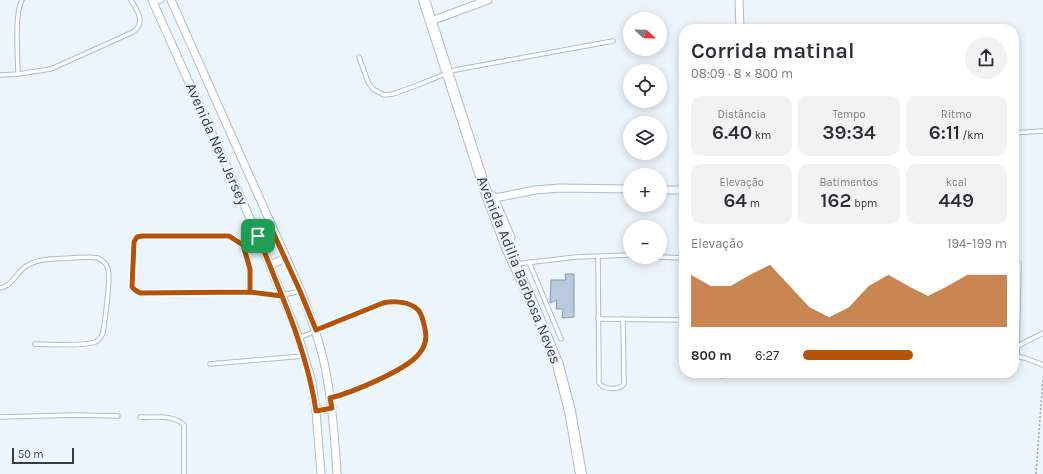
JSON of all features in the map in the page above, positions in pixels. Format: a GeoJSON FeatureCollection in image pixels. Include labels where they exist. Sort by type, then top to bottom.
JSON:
{"type":"FeatureCollection","features":[{"type":"Feature","properties":{"kind":"street","name":"Avenida New Jersey"},"geometry":{"type":"LineString","coordinates":[[171,0],[272,230],[286,258],[316,330],[325,366],[332,408],[337,474]]}},
{"type":"Feature","properties":{"kind":"street","name":"Avenida Adilia Barbosa Neves"},"geometry":{"type":"LineString","coordinates":[[424,0],[486,192],[514,265],[534,307],[558,365],[570,411],[581,474]]}},
{"type":"Feature","properties":{"kind":"street"},"geometry":{"type":"LineString","coordinates":[[431,21],[488,0]]}},
{"type":"Feature","properties":{"kind":"street"},"geometry":{"type":"LineString","coordinates":[[739,0],[740,24]]}},
{"type":"Feature","properties":{"kind":"street","name":"Avenida New Jersey"},"geometry":{"type":"LineString","coordinates":[[153,2],[258,236],[299,338],[312,382],[322,474]]}},
{"type":"Feature","properties":{"kind":"street"},"geometry":{"type":"LineString","coordinates":[[495,198],[535,190],[560,188],[623,190]]}},
{"type":"Feature","properties":{"kind":"street"},"geometry":{"type":"LineString","coordinates":[[667,190],[679,190]]}},
{"type":"Feature","properties":{"kind":"street"},"geometry":{"type":"LineString","coordinates":[[486,192],[495,198],[510,237],[508,250]]}},
{"type":"Feature","properties":{"kind":"street"},"geometry":{"type":"LineString","coordinates":[[258,236],[272,230]]}},
{"type":"Feature","properties":{"kind":"street"},"geometry":{"type":"LineString","coordinates":[[270,265],[286,258]]}},
{"type":"Feature","properties":{"kind":"street"},"geometry":{"type":"LineString","coordinates":[[316,411],[332,408]]}},
{"type":"Feature","properties":{"kind":"lane"},"geometry":{"type":"LineString","coordinates":[[18,74],[18,19],[19,8],[22,0]]}},
{"type":"Feature","properties":{"kind":"lane"},"geometry":{"type":"LineString","coordinates":[[0,74],[18,74],[51,69],[133,32],[139,25],[140,18],[132,0]]}},
{"type":"Feature","properties":{"kind":"lane"},"geometry":{"type":"LineString","coordinates":[[153,2],[162,0]]}},
{"type":"Feature","properties":{"kind":"lane"},"geometry":{"type":"LineString","coordinates":[[359,57],[368,82],[373,89],[384,95],[393,94],[439,78],[448,72],[613,41]]}},
{"type":"Feature","properties":{"kind":"lane"},"geometry":{"type":"LineString","coordinates":[[1019,133],[1043,131]]}},
{"type":"Feature","properties":{"kind":"lane"},"geometry":{"type":"LineString","coordinates":[[250,292],[250,269],[243,245],[229,236],[142,236],[137,237],[134,242],[132,284],[135,290],[140,293],[250,292],[282,296],[300,291]]}},
{"type":"Feature","properties":{"kind":"lane"},"geometry":{"type":"LineString","coordinates":[[514,265],[576,257],[623,255]]}},
{"type":"Feature","properties":{"kind":"lane"},"geometry":{"type":"LineString","coordinates":[[598,257],[599,383],[607,388],[623,386],[624,384],[623,319]]}},
{"type":"Feature","properties":{"kind":"lane"},"geometry":{"type":"LineString","coordinates":[[667,257],[679,258]]}},
{"type":"Feature","properties":{"kind":"lane"},"geometry":{"type":"LineString","coordinates":[[0,288],[6,287],[27,265],[35,262],[55,259],[98,258],[104,262],[108,268],[103,333],[100,339],[95,342],[80,344],[35,344]]}},
{"type":"Feature","properties":{"kind":"lane"},"geometry":{"type":"LineString","coordinates":[[529,262],[561,339]]}},
{"type":"Feature","properties":{"kind":"lane"},"geometry":{"type":"LineString","coordinates":[[299,338],[376,306],[392,302],[416,307],[422,317],[426,331],[424,345],[421,352],[412,361],[360,388],[330,398]]}},
{"type":"Feature","properties":{"kind":"lane"},"geometry":{"type":"LineString","coordinates":[[598,320],[679,320]]}},
{"type":"Feature","properties":{"kind":"lane"},"geometry":{"type":"LineString","coordinates":[[1019,346],[1043,333]]}},
{"type":"Feature","properties":{"kind":"lane"},"geometry":{"type":"LineString","coordinates":[[210,364],[304,356]]}},
{"type":"Feature","properties":{"kind":"lane"},"geometry":{"type":"LineString","coordinates":[[1019,357],[1043,365]]}},
{"type":"Feature","properties":{"kind":"lane"},"geometry":{"type":"LineString","coordinates":[[0,417],[76,415],[118,416]]}},
{"type":"Feature","properties":{"kind":"lane"},"geometry":{"type":"LineString","coordinates":[[140,417],[174,418],[179,420],[184,425],[184,474]]}},
{"type":"Feature","properties":{"kind":"path"},"geometry":{"type":"LineString","coordinates":[[1036,474],[1043,377]]}},
{"type":"Feature","properties":{"kind":"building"},"geometry":{"type":"Polygon","coordinates":[[[565,274],[574,274],[574,317],[562,318],[563,309],[556,309],[557,300],[550,303],[551,280],[566,280],[565,274]]]}},
{"type":"Feature","properties":{"kind":"route"},"geometry":{"type":"LineString","coordinates":[[258,236],[272,230],[289,264],[316,330],[383,303],[392,302],[412,305],[416,307],[422,317],[427,335],[421,352],[412,361],[360,388],[330,398],[332,408],[316,411],[312,382],[299,338],[282,296],[255,292],[250,292],[140,293],[132,287],[134,242],[137,237],[229,236],[236,239],[243,245],[246,253],[250,269],[250,292],[282,296],[258,236]]}}]}
